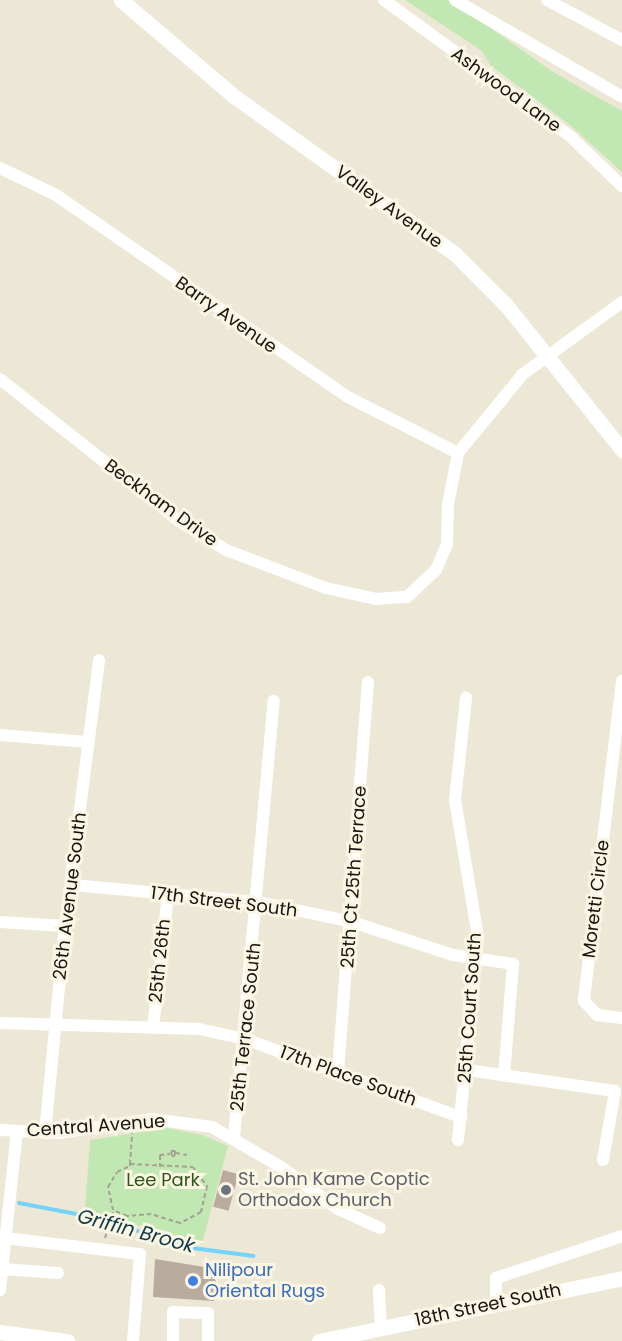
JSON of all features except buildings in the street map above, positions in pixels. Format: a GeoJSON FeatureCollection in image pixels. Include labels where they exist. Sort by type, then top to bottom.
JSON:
{"type":"FeatureCollection","features":[{"type":"Feature","properties":{"kind":"main road","name":"Valley Avenue"},"geometry":{"type":"LineString","coordinates":[[121,0],[235,98],[454,253],[506,305],[622,450]]}},
{"type":"Feature","properties":{"kind":"main road","name":"18th Street South"},"geometry":{"type":"LineString","coordinates":[[319,1341],[496,1302],[622,1278]]}},
{"type":"Feature","properties":{"kind":"main road"},"geometry":{"type":"LineString","coordinates":[[0,1332],[67,1341]]}},
{"type":"Feature","properties":{"kind":"street","name":"Ashwood Lane"},"geometry":{"type":"LineString","coordinates":[[384,0],[571,137],[622,186]]}},
{"type":"Feature","properties":{"kind":"street"},"geometry":{"type":"LineString","coordinates":[[455,0],[622,98]]}},
{"type":"Feature","properties":{"kind":"street"},"geometry":{"type":"LineString","coordinates":[[467,0],[482,16]]}},
{"type":"Feature","properties":{"kind":"street"},"geometry":{"type":"LineString","coordinates":[[547,0],[622,40]]}},
{"type":"Feature","properties":{"kind":"street","name":"Barry Avenue"},"geometry":{"type":"LineString","coordinates":[[0,168],[56,195],[339,392],[458,453]]}},
{"type":"Feature","properties":{"kind":"street","name":"Beckham Drive"},"geometry":{"type":"LineString","coordinates":[[0,379],[179,521],[226,550],[326,588],[376,599],[407,597],[436,570],[447,544],[448,504],[458,453],[523,374],[622,302]]}},
{"type":"Feature","properties":{"kind":"street","name":"26th Avenue South"},"geometry":{"type":"LineString","coordinates":[[45,1133],[65,926],[73,885],[99,660]]}},
{"type":"Feature","properties":{"kind":"street","name":"Moretti Circle"},"geometry":{"type":"LineString","coordinates":[[622,681],[585,1001],[597,1015],[622,1018]]}},
{"type":"Feature","properties":{"kind":"street","name":"25th Ct 25th Terrace"},"geometry":{"type":"LineString","coordinates":[[338,1071],[352,921],[368,682]]}},
{"type":"Feature","properties":{"kind":"street","name":"25th Court South"},"geometry":{"type":"LineString","coordinates":[[458,1140],[467,1070],[478,937],[455,800],[466,698]]}},
{"type":"Feature","properties":{"kind":"street","name":"25th Terrace South"},"geometry":{"type":"LineString","coordinates":[[234,1137],[258,902],[274,701]]}},
{"type":"Feature","properties":{"kind":"street"},"geometry":{"type":"LineString","coordinates":[[0,735],[88,742]]}},
{"type":"Feature","properties":{"kind":"street","name":"17th Street South"},"geometry":{"type":"LineString","coordinates":[[73,885],[258,902],[352,921],[477,960],[513,964],[504,1076]]}},
{"type":"Feature","properties":{"kind":"street","name":"25th 26th"},"geometry":{"type":"LineString","coordinates":[[153,1028],[168,894]]}},
{"type":"Feature","properties":{"kind":"street"},"geometry":{"type":"LineString","coordinates":[[0,922],[65,926]]}},
{"type":"Feature","properties":{"kind":"street","name":"17th Place South"},"geometry":{"type":"LineString","coordinates":[[0,1023],[199,1029],[245,1039],[461,1117]]}},
{"type":"Feature","properties":{"kind":"street"},"geometry":{"type":"LineString","coordinates":[[467,1070],[615,1091],[603,1160]]}},
{"type":"Feature","properties":{"kind":"street","name":"Central Avenue"},"geometry":{"type":"LineString","coordinates":[[0,1130],[45,1133],[152,1119],[188,1121],[234,1137],[338,1209],[380,1228]]}},
{"type":"Feature","properties":{"kind":"street"},"geometry":{"type":"LineString","coordinates":[[0,1290],[3,1241],[17,1132]]}},
{"type":"Feature","properties":{"kind":"street"},"geometry":{"type":"LineString","coordinates":[[496,1302],[496,1278],[622,1236]]}},
{"type":"Feature","properties":{"kind":"street"},"geometry":{"type":"LineString","coordinates":[[3,1241],[140,1254],[133,1341]]}},
{"type":"Feature","properties":{"kind":"street"},"geometry":{"type":"LineString","coordinates":[[2,1269],[58,1273]]}},
{"type":"Feature","properties":{"kind":"street"},"geometry":{"type":"LineString","coordinates":[[379,1290],[381,1329]]}},
{"type":"Feature","properties":{"kind":"street"},"geometry":{"type":"LineString","coordinates":[[173,1341],[173,1312],[208,1313],[208,1341]]}},
{"type":"Feature","properties":{"kind":"path"},"geometry":{"type":"LineString","coordinates":[[106,1231],[113,1212],[108,1187],[129,1164],[132,1132]]}},
{"type":"Feature","properties":{"kind":"path"},"geometry":{"type":"LineString","coordinates":[[160,1167],[160,1155],[176,1153],[187,1155]]}},
{"type":"Feature","properties":{"kind":"path"},"geometry":{"type":"LineString","coordinates":[[113,1212],[127,1216],[151,1214],[174,1223],[192,1221],[201,1212],[208,1192],[203,1176],[191,1164],[160,1167],[129,1164]]}},
{"type":"Feature","properties":{"kind":"path"},"geometry":{"type":"LineString","coordinates":[[147,1168],[150,1165]]}},
{"type":"Feature","properties":{"kind":"green space"},"geometry":{"type":"Polygon","coordinates":[[[405,0],[451,0],[553,72],[622,111],[622,172],[570,125],[490,65],[482,51],[405,0]]]}},
{"type":"Feature","properties":{"kind":"green space","name":"Lee Park"},"geometry":{"type":"Polygon","coordinates":[[[167,1128],[202,1135],[228,1146],[202,1244],[85,1210],[90,1140],[167,1128]]]}},
{"type":"Feature","properties":{"kind":"waterway","name":"Griffin Brook"},"geometry":{"type":"LineString","coordinates":[[19,1203],[102,1219],[185,1247],[253,1256]]}},
{"type":"Feature","properties":{"kind":"place","name":"St. John Kame Coptic Orthodox Church"},"geometry":{"type":"Point","coordinates":[226,1190]}},
{"type":"Feature","properties":{"kind":"place","name":"Nilipour Oriental Rugs"},"geometry":{"type":"Point","coordinates":[193,1281]}}]}
